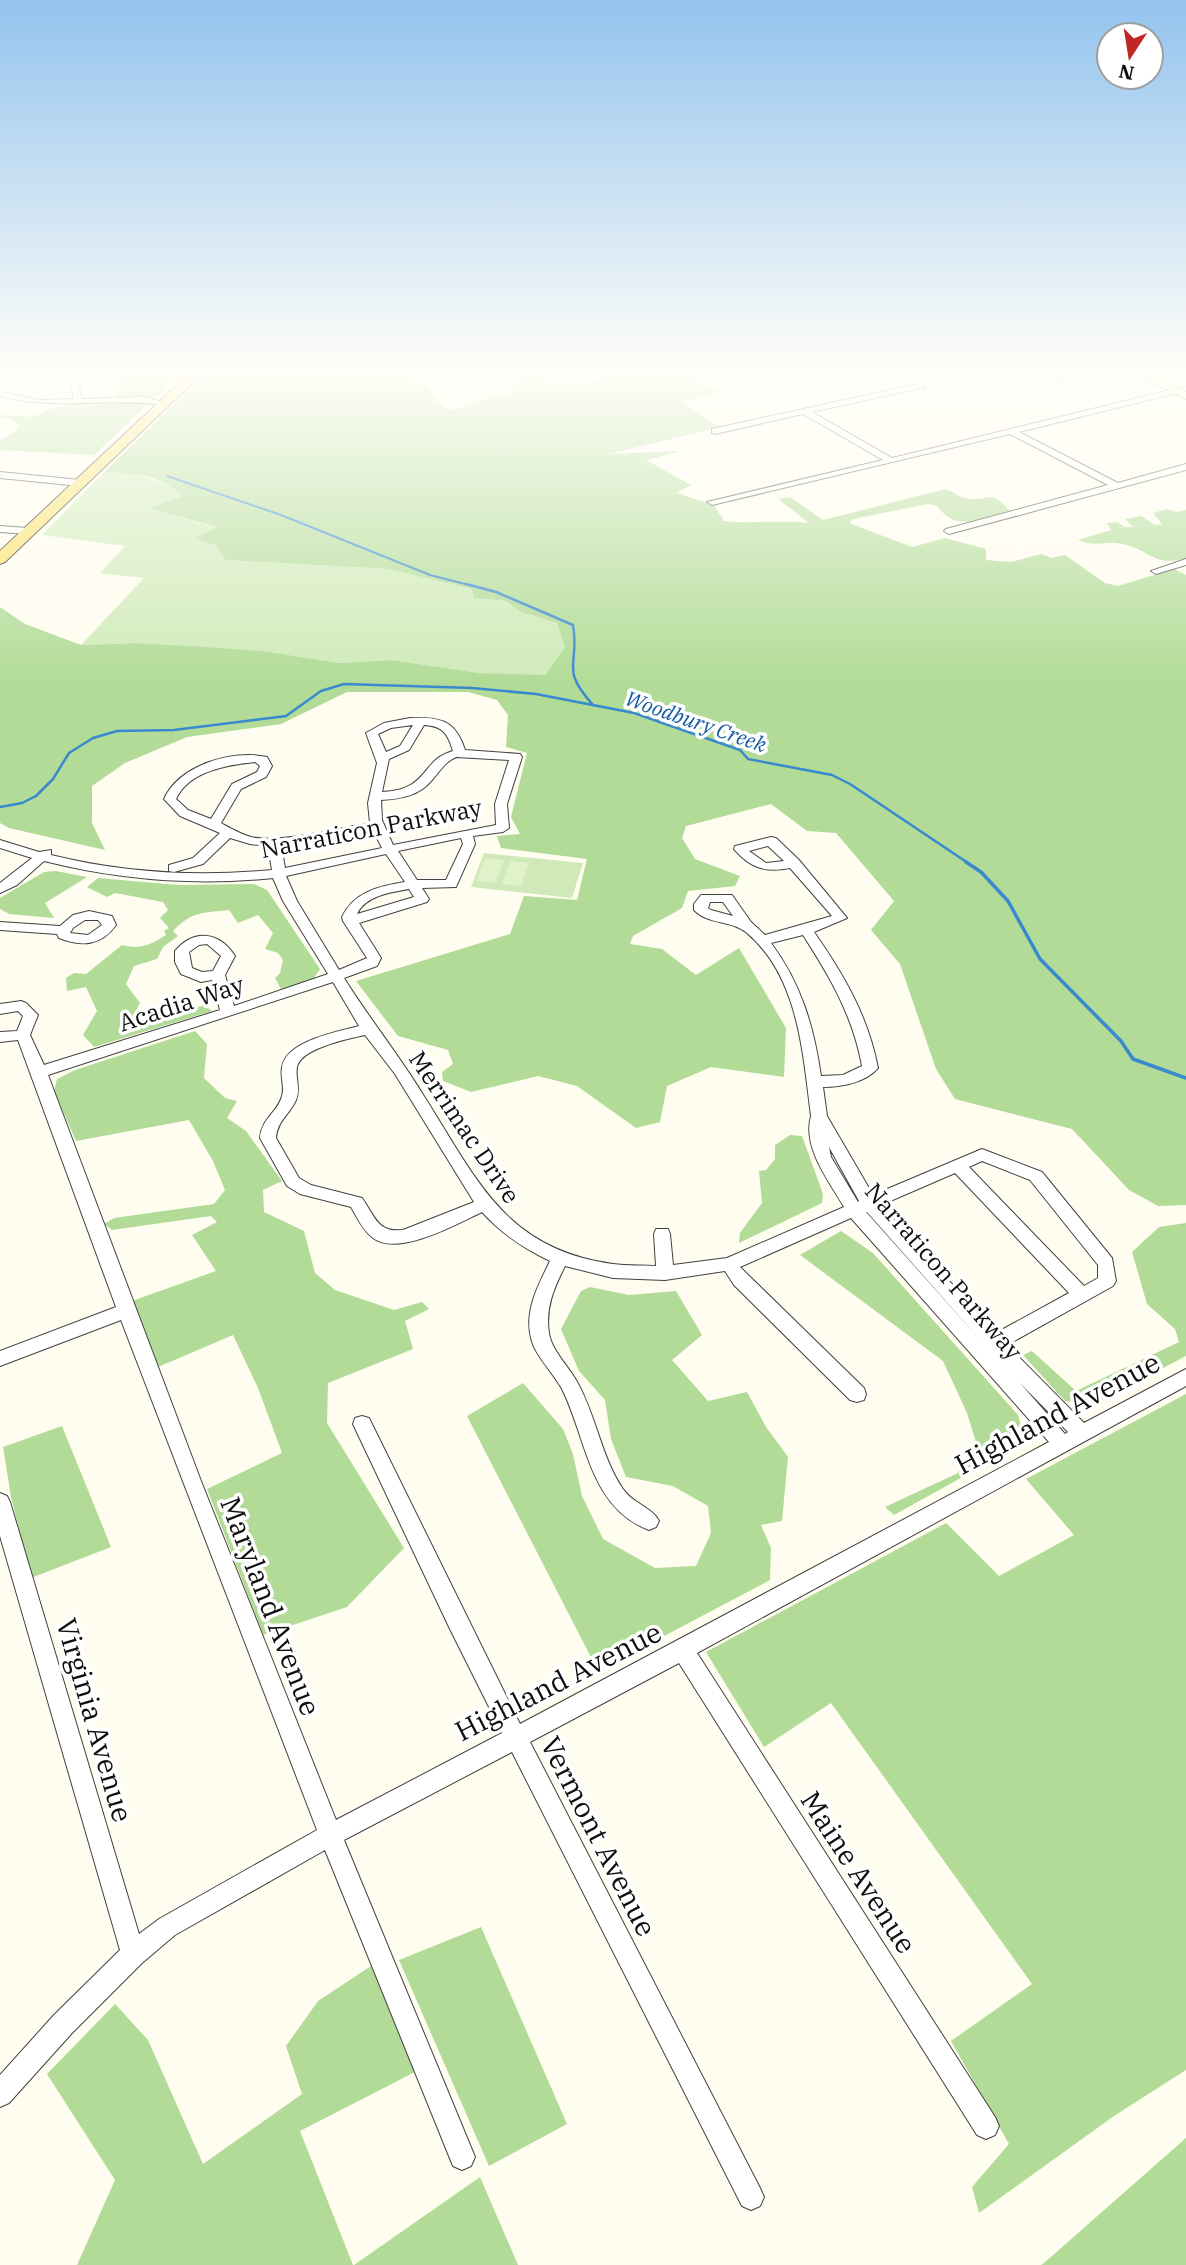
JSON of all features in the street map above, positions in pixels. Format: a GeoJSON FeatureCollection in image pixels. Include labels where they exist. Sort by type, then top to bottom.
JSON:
{"type":"FeatureCollection","features":[{"type":"Feature","properties":{"kind":"main road"},"geometry":{"type":"LineString","coordinates":[[0,559],[89,475]]}},
{"type":"Feature","properties":{"kind":"street"},"geometry":{"type":"LineString","coordinates":[[0,475],[80,483]]}},
{"type":"Feature","properties":{"kind":"street"},"geometry":{"type":"LineString","coordinates":[[712,502],[831,475]]}},
{"type":"Feature","properties":{"kind":"street"},"geometry":{"type":"LineString","coordinates":[[1095,475],[1117,486]]}},
{"type":"Feature","properties":{"kind":"street"},"geometry":{"type":"LineString","coordinates":[[949,531],[1158,475]]}},
{"type":"Feature","properties":{"kind":"street"},"geometry":{"type":"LineString","coordinates":[[0,529],[28,531]]}},
{"type":"Feature","properties":{"kind":"street"},"geometry":{"type":"LineString","coordinates":[[1156,571],[1186,562]]}},
{"type":"Feature","properties":{"kind":"street"},"geometry":{"type":"LineString","coordinates":[[460,753],[453,732],[448,727],[420,722],[391,723],[379,726],[372,733],[383,765],[375,796],[377,826],[387,847],[412,883],[451,884],[469,844],[466,833]]}},
{"type":"Feature","properties":{"kind":"street"},"geometry":{"type":"LineString","coordinates":[[382,758],[405,748],[420,722]]}},
{"type":"Feature","properties":{"kind":"street"},"geometry":{"type":"LineString","coordinates":[[375,796],[398,794],[416,788],[424,782],[437,763],[449,754],[516,757],[501,804],[502,824]]}},
{"type":"Feature","properties":{"kind":"street"},"geometry":{"type":"LineString","coordinates":[[214,824],[236,787],[262,774],[266,766],[263,760],[247,759],[199,771],[171,792],[170,799],[176,808],[190,818],[214,824],[237,839],[256,843],[377,826]]}},
{"type":"Feature","properties":{"kind":"street","name":"Narraticon Parkway"},"geometry":{"type":"LineString","coordinates":[[0,833],[47,853],[105,870],[172,878],[279,869],[502,824]]}},
{"type":"Feature","properties":{"kind":"street","name":"Narraticon Parkway"},"geometry":{"type":"LineString","coordinates":[[387,847],[452,828],[502,824]]}},
{"type":"Feature","properties":{"kind":"street"},"geometry":{"type":"LineString","coordinates":[[174,868],[198,861],[228,833]]}},
{"type":"Feature","properties":{"kind":"street","name":"Merrimac Drive"},"geometry":{"type":"LineString","coordinates":[[274,842],[279,869],[290,901],[368,1029],[400,1070],[484,1205],[505,1226],[529,1243],[560,1258],[613,1271],[665,1273],[729,1265],[982,1155],[1036,1176],[1105,1263],[1107,1281],[1081,1294]]}},
{"type":"Feature","properties":{"kind":"street","name":"Narraticon Parkway"},"geometry":{"type":"LineString","coordinates":[[0,844],[105,861],[174,868],[279,869]]}},
{"type":"Feature","properties":{"kind":"street"},"geometry":{"type":"LineString","coordinates":[[0,889],[47,853]]}},
{"type":"Feature","properties":{"kind":"street"},"geometry":{"type":"LineString","coordinates":[[764,940],[806,930],[839,918],[817,887],[794,863]]}},
{"type":"Feature","properties":{"kind":"street","name":"Acadia Way"},"geometry":{"type":"LineString","coordinates":[[39,1072],[336,977],[373,961],[351,921],[351,909],[364,898],[412,883]]}},
{"type":"Feature","properties":{"kind":"street","name":"Narraticon Parkway"},"geometry":{"type":"LineString","coordinates":[[746,925],[764,940],[803,1018],[819,1115],[816,1126],[823,1157],[1062,1444]]}},
{"type":"Feature","properties":{"kind":"street"},"geometry":{"type":"LineString","coordinates":[[0,926],[63,930]]}},
{"type":"Feature","properties":{"kind":"street"},"geometry":{"type":"LineString","coordinates":[[806,930],[850,997],[867,1049],[870,1068],[854,1079],[813,1081]]}},
{"type":"Feature","properties":{"kind":"street"},"geometry":{"type":"LineString","coordinates":[[218,975],[228,1012]]}},
{"type":"Feature","properties":{"kind":"street"},"geometry":{"type":"LineString","coordinates":[[0,1009],[20,1006],[32,1015],[23,1035],[0,1037]]}},
{"type":"Feature","properties":{"kind":"street"},"geometry":{"type":"LineString","coordinates":[[368,1029],[309,1047],[295,1055],[290,1063],[291,1093],[268,1131],[268,1138],[293,1182],[306,1190],[356,1202],[381,1236],[393,1239],[408,1236],[484,1205]]}},
{"type":"Feature","properties":{"kind":"street","name":"Maryland Avenue"},"geometry":{"type":"LineString","coordinates":[[23,1035],[126,1311],[330,1835],[462,2157]]}},
{"type":"Feature","properties":{"kind":"street"},"geometry":{"type":"LineString","coordinates":[[957,1165],[1081,1294],[994,1343]]}},
{"type":"Feature","properties":{"kind":"street","name":"Narraticon Parkway"},"geometry":{"type":"LineString","coordinates":[[862,1206],[1082,1433]]}},
{"type":"Feature","properties":{"kind":"street"},"geometry":{"type":"LineString","coordinates":[[662,1234],[665,1273]]}},
{"type":"Feature","properties":{"kind":"street"},"geometry":{"type":"LineString","coordinates":[[560,1258],[543,1293],[539,1315],[540,1338],[570,1387],[609,1485],[622,1504],[649,1521]]}},
{"type":"Feature","properties":{"kind":"street"},"geometry":{"type":"LineString","coordinates":[[729,1265],[740,1280],[857,1394]]}},
{"type":"Feature","properties":{"kind":"street"},"geometry":{"type":"LineString","coordinates":[[0,1359],[126,1311]]}},
{"type":"Feature","properties":{"kind":"street","name":"Highland Avenue"},"geometry":{"type":"LineString","coordinates":[[0,2094],[63,2024],[133,1954],[167,1927],[330,1835],[682,1650],[1186,1377]]}},
{"type":"Feature","properties":{"kind":"street","name":"Vermont Avenue"},"geometry":{"type":"LineString","coordinates":[[362,1424],[457,1622],[751,2197]]}},
{"type":"Feature","properties":{"kind":"street","name":"Virginia Avenue"},"geometry":{"type":"LineString","coordinates":[[0,1502],[133,1954]]}},
{"type":"Feature","properties":{"kind":"street","name":"Maine Avenue"},"geometry":{"type":"LineString","coordinates":[[682,1650],[986,2126]]}},
{"type":"Feature","properties":{"kind":"green space"},"geometry":{"type":"Polygon","coordinates":[[[101,475],[137,475],[173,486],[183,496],[149,508],[218,528],[196,538],[217,546],[225,560],[388,569],[473,589],[474,598],[506,601],[520,612],[557,623],[566,647],[544,676],[479,673],[392,660],[339,663],[263,651],[136,643],[81,645],[144,578],[100,573],[125,546],[42,535],[101,475]]]}},
{"type":"Feature","properties":{"kind":"green space"},"geometry":{"type":"Polygon","coordinates":[[[133,475],[672,475],[691,485],[677,493],[714,505],[724,521],[809,523],[778,499],[790,497],[823,520],[946,489],[968,499],[995,498],[1011,512],[962,522],[945,514],[937,506],[928,504],[853,519],[849,523],[912,547],[945,538],[986,549],[986,560],[1011,562],[1041,554],[1052,558],[1065,555],[1105,583],[1118,586],[1174,569],[1186,575],[1186,1205],[1158,1206],[1129,1190],[1072,1129],[955,1099],[936,1069],[900,964],[871,930],[894,901],[836,833],[807,831],[771,804],[686,826],[682,838],[695,859],[740,876],[735,886],[688,891],[682,908],[633,936],[630,944],[662,949],[696,975],[739,948],[786,1028],[784,1077],[711,1067],[667,1086],[660,1122],[636,1128],[577,1086],[538,1076],[471,1092],[443,1081],[442,1072],[453,1064],[448,1050],[398,1036],[356,981],[510,934],[524,896],[577,900],[587,859],[501,848],[497,836],[520,834],[511,817],[527,753],[506,747],[508,715],[497,700],[468,692],[347,692],[281,724],[187,737],[125,763],[92,786],[92,823],[105,850],[9,828],[0,823],[0,607],[25,624],[81,645],[136,643],[206,647],[263,651],[339,663],[392,660],[479,673],[545,675],[565,647],[557,623],[520,612],[506,601],[474,598],[472,589],[388,569],[225,560],[217,546],[195,538],[217,527],[148,508],[183,496],[166,484],[133,475]]]}},
{"type":"Feature","properties":{"kind":"green space"},"geometry":{"type":"Polygon","coordinates":[[[1166,509],[1176,512],[1186,510],[1186,558],[1166,561],[1131,546],[1078,540],[1111,530],[1107,523],[1117,522],[1125,527],[1133,527],[1125,519],[1141,516],[1155,525],[1162,524],[1153,513],[1166,509]]]}},
{"type":"Feature","properties":{"kind":"green space"},"geometry":{"type":"Polygon","coordinates":[[[484,853],[583,863],[572,898],[471,887],[484,853]]]}},
{"type":"Feature","properties":{"kind":"green space"},"geometry":{"type":"Polygon","coordinates":[[[485,858],[504,860],[496,883],[476,881],[485,858]]]}},
{"type":"Feature","properties":{"kind":"green space"},"geometry":{"type":"Polygon","coordinates":[[[510,861],[529,863],[521,886],[502,884],[510,861]]]}},
{"type":"Feature","properties":{"kind":"green space"},"geometry":{"type":"Polygon","coordinates":[[[56,871],[87,877],[45,903],[54,918],[9,914],[0,909],[0,898],[44,872],[56,871]]]}},
{"type":"Feature","properties":{"kind":"green space"},"geometry":{"type":"Polygon","coordinates":[[[98,878],[178,885],[254,884],[267,890],[320,969],[312,981],[282,991],[275,978],[280,973],[283,960],[278,953],[265,949],[273,933],[258,915],[238,923],[229,910],[198,914],[173,931],[178,936],[163,947],[157,959],[134,966],[126,984],[140,1003],[133,1016],[149,1015],[166,1019],[204,1005],[212,1011],[94,1047],[83,1035],[97,1011],[86,987],[67,991],[66,978],[74,973],[86,974],[122,945],[145,946],[166,935],[164,931],[169,928],[160,918],[168,910],[163,902],[115,893],[107,897],[87,887],[98,878]]]}},
{"type":"Feature","properties":{"kind":"green space"},"geometry":{"type":"Polygon","coordinates":[[[195,1031],[207,1044],[204,1078],[225,1098],[237,1101],[227,1118],[246,1131],[282,1181],[263,1190],[264,1212],[304,1231],[315,1273],[335,1290],[394,1310],[422,1302],[429,1309],[405,1321],[413,1349],[328,1383],[327,1423],[404,1548],[347,1607],[263,1635],[207,1489],[282,1453],[258,1388],[233,1335],[158,1367],[132,1301],[216,1271],[192,1235],[217,1222],[211,1216],[112,1230],[104,1224],[114,1218],[214,1204],[225,1190],[213,1161],[189,1120],[76,1141],[54,1091],[57,1079],[75,1070],[195,1031]]]}},
{"type":"Feature","properties":{"kind":"green space"},"geometry":{"type":"Polygon","coordinates":[[[790,1135],[802,1136],[823,1194],[822,1203],[739,1243],[740,1233],[762,1203],[759,1171],[766,1170],[775,1159],[775,1145],[790,1135]]]}},
{"type":"Feature","properties":{"kind":"green space"},"geometry":{"type":"Polygon","coordinates":[[[1186,1223],[1186,1356],[1094,1404],[1065,1401],[1023,1355],[1032,1351],[1076,1391],[1179,1342],[1175,1329],[1147,1304],[1132,1252],[1159,1227],[1186,1223]]]}},
{"type":"Feature","properties":{"kind":"green space"},"geometry":{"type":"Polygon","coordinates":[[[841,1231],[873,1253],[1018,1415],[1024,1436],[1015,1448],[894,1515],[885,1507],[958,1473],[976,1442],[967,1413],[943,1361],[800,1255],[841,1231]]]}},
{"type":"Feature","properties":{"kind":"green space"},"geometry":{"type":"Polygon","coordinates":[[[590,1287],[629,1295],[676,1291],[702,1335],[672,1360],[708,1401],[747,1392],[766,1427],[788,1457],[782,1521],[761,1525],[771,1548],[770,1580],[598,1671],[467,1416],[523,1383],[563,1429],[573,1454],[582,1496],[603,1539],[655,1568],[696,1566],[711,1533],[708,1506],[673,1486],[626,1477],[611,1439],[605,1400],[579,1371],[561,1329],[581,1291],[590,1287]]]}},
{"type":"Feature","properties":{"kind":"green space"},"geometry":{"type":"Polygon","coordinates":[[[1186,1394],[1186,2070],[1114,2116],[979,2213],[972,2187],[1009,2144],[951,2041],[1032,1984],[831,1703],[764,1747],[706,1652],[946,1523],[999,1576],[1074,1535],[1026,1479],[1186,1394]]]}},
{"type":"Feature","properties":{"kind":"green space"},"geometry":{"type":"Polygon","coordinates":[[[62,1426],[111,1547],[31,1578],[11,1497],[3,1447],[62,1426]]]}},
{"type":"Feature","properties":{"kind":"green space"},"geometry":{"type":"Polygon","coordinates":[[[481,1927],[567,2124],[489,2166],[399,1960],[481,1927]]]}},
{"type":"Feature","properties":{"kind":"green space"},"geometry":{"type":"Polygon","coordinates":[[[374,1964],[415,2072],[300,2131],[353,2265],[77,2265],[115,2180],[47,2074],[115,2004],[148,2040],[203,2164],[302,2094],[286,2046],[318,2001],[374,1964]]]}},
{"type":"Feature","properties":{"kind":"green space"},"geometry":{"type":"Polygon","coordinates":[[[1186,2138],[1186,2265],[1041,2265],[1044,2263],[1186,2138]]]}},
{"type":"Feature","properties":{"kind":"green space"},"geometry":{"type":"Polygon","coordinates":[[[480,2177],[518,2265],[354,2265],[480,2177]]]}},
{"type":"Feature","properties":{"kind":"waterway","name":"Woodbury Creek"},"geometry":{"type":"LineString","coordinates":[[167,476],[281,515],[430,575],[473,586]]}},
{"type":"Feature","properties":{"kind":"waterway","name":"Woodbury Creek"},"geometry":{"type":"LineString","coordinates":[[466,584],[496,592],[573,625],[574,674],[593,705]]}},
{"type":"Feature","properties":{"kind":"waterway"},"geometry":{"type":"LineString","coordinates":[[0,807],[22,803],[36,796],[53,779],[69,753],[93,738],[117,731],[174,730],[286,716],[321,691],[344,684],[472,688],[536,694],[634,713],[740,750],[748,759],[832,775],[850,784],[968,863]]}},
{"type":"Feature","properties":{"kind":"waterway","name":"Woodbury Creek"},"geometry":{"type":"LineString","coordinates":[[966,862],[981,872],[1008,901],[1040,959],[1121,1041],[1133,1059],[1186,1078]]}}]}
